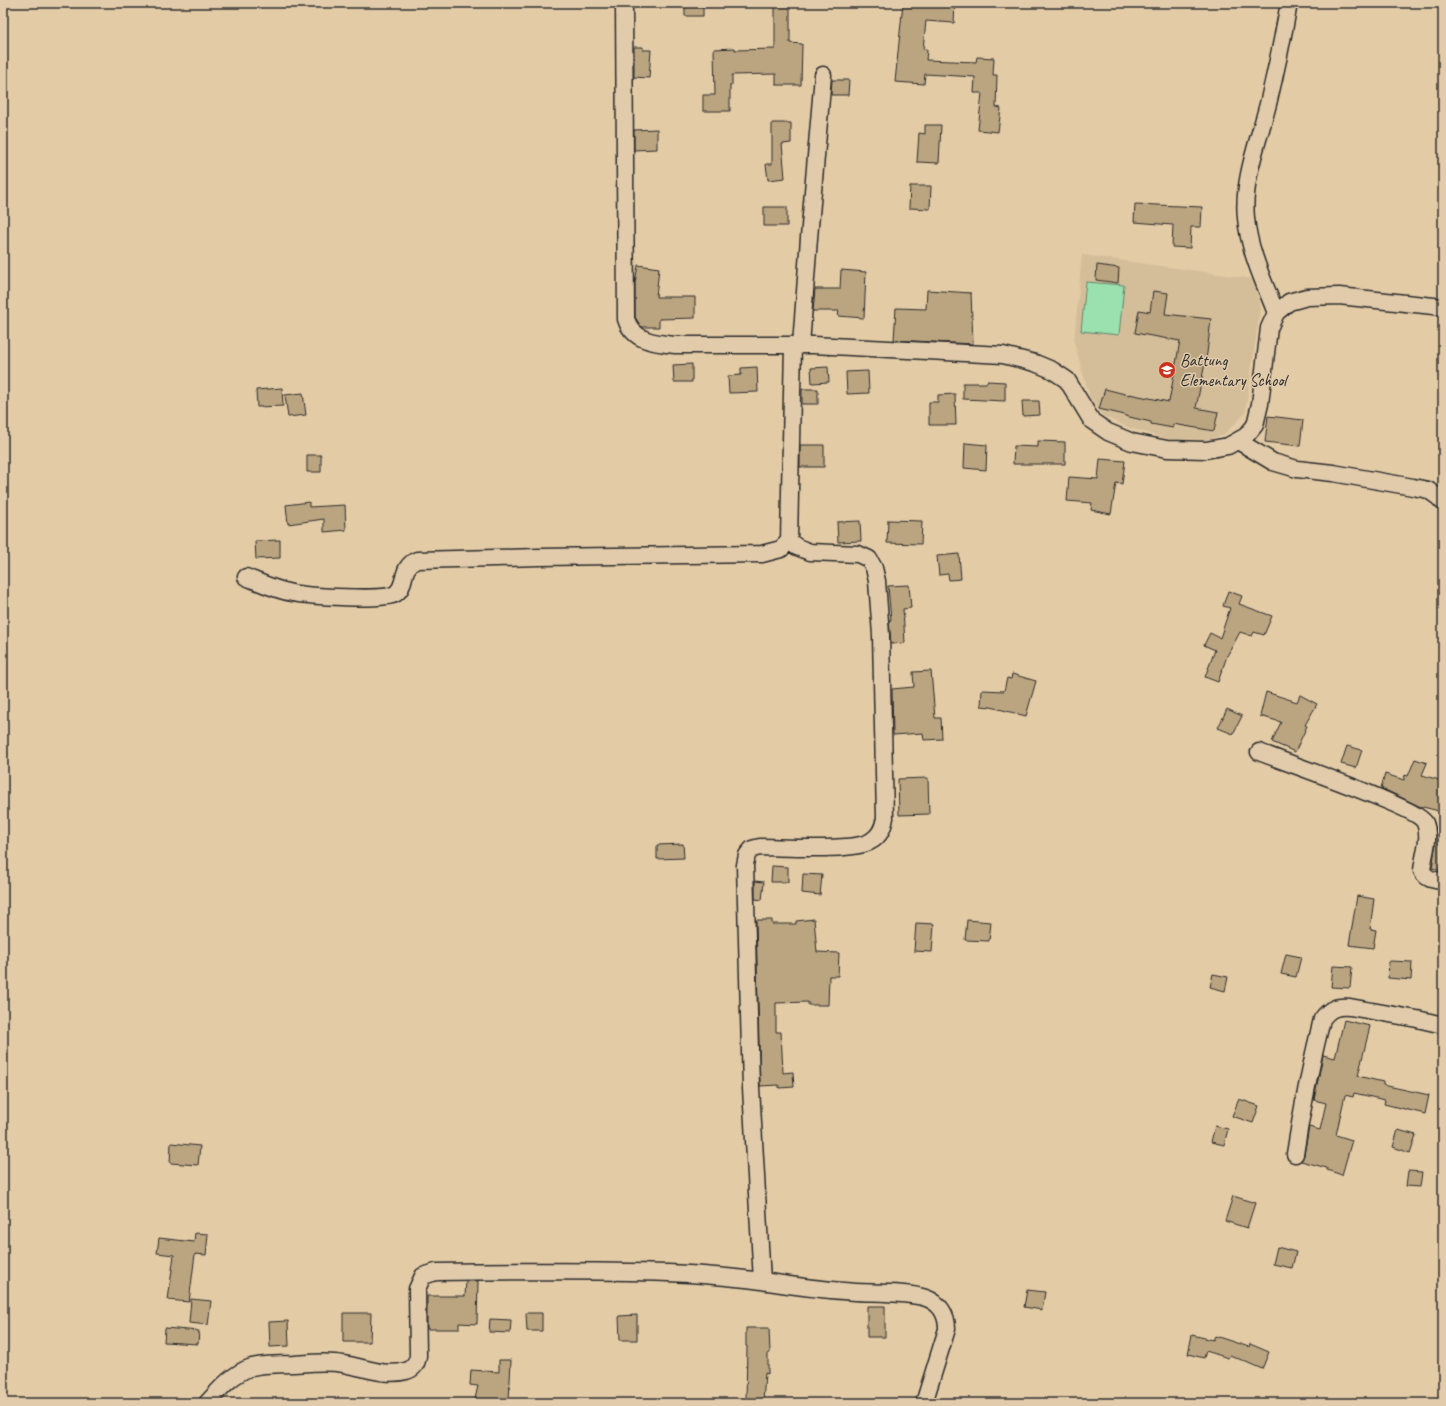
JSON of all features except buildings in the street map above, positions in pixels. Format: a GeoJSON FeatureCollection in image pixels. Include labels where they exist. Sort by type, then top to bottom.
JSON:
{"type":"FeatureCollection","features":[{"type":"Feature","properties":{"kind":"street"},"geometry":{"type":"LineString","coordinates":[[624,3],[626,319],[628,326],[634,334],[644,339],[658,343],[797,345],[1004,355],[1035,363],[1052,370],[1067,380],[1092,421],[1108,432],[1132,442],[1167,449],[1206,450],[1228,446],[1238,441],[1246,436],[1255,425],[1260,404],[1269,328],[1276,313],[1289,302],[1307,297],[1339,296],[1443,308]]}},
{"type":"Feature","properties":{"kind":"street"},"geometry":{"type":"LineString","coordinates":[[1276,313],[1252,252],[1245,217],[1245,201],[1248,179],[1268,104],[1289,3]]}},
{"type":"Feature","properties":{"kind":"street"},"geometry":{"type":"LineString","coordinates":[[246,577],[275,589],[293,593],[376,598],[389,597],[396,594],[400,590],[408,566],[417,560],[762,554],[781,549],[789,542],[797,345],[809,238],[823,75]]}},
{"type":"Feature","properties":{"kind":"street"},"geometry":{"type":"LineString","coordinates":[[1238,441],[1273,462],[1297,468],[1428,490],[1443,502]]}},
{"type":"Feature","properties":{"kind":"street"},"geometry":{"type":"LineString","coordinates":[[762,1281],[751,1080],[745,865],[747,855],[752,849],[760,847],[856,847],[871,841],[877,836],[882,830],[884,818],[881,635],[877,580],[874,568],[869,559],[858,554],[810,552],[789,542]]}},
{"type":"Feature","properties":{"kind":"street"},"geometry":{"type":"LineString","coordinates":[[1259,752],[1385,800],[1419,816],[1424,821],[1427,831],[1422,871],[1430,880],[1443,881]]}},
{"type":"Feature","properties":{"kind":"street"},"geometry":{"type":"LineString","coordinates":[[1295,1154],[1301,1110],[1308,1076],[1322,1019],[1326,1013],[1333,1008],[1340,1006],[1350,1007],[1443,1025]]}},
{"type":"Feature","properties":{"kind":"street"},"geometry":{"type":"LineString","coordinates":[[207,1403],[236,1375],[250,1368],[261,1365],[325,1363],[342,1364],[384,1373],[406,1371],[413,1368],[417,1363],[418,1356],[417,1289],[423,1276],[428,1273],[555,1271],[707,1275],[799,1287],[910,1295],[926,1298],[935,1303],[943,1311],[947,1320],[947,1329],[924,1403]]}},
{"type":"Feature","properties":{"kind":"shaded area","name":"Battung Elementary School"},"geometry":{"type":"Polygon","coordinates":[[[1082,255],[1254,279],[1260,309],[1245,414],[1223,435],[1208,440],[1172,440],[1130,428],[1103,416],[1090,398],[1074,342],[1082,255]]]}},
{"type":"Feature","properties":{"kind":"green space"},"geometry":{"type":"Polygon","coordinates":[[[1086,282],[1124,285],[1119,335],[1081,331],[1086,282]]]}},
{"type":"Feature","properties":{"kind":"place","name":"Battung Elementary School"},"geometry":{"type":"Point","coordinates":[1167,370]}}]}
